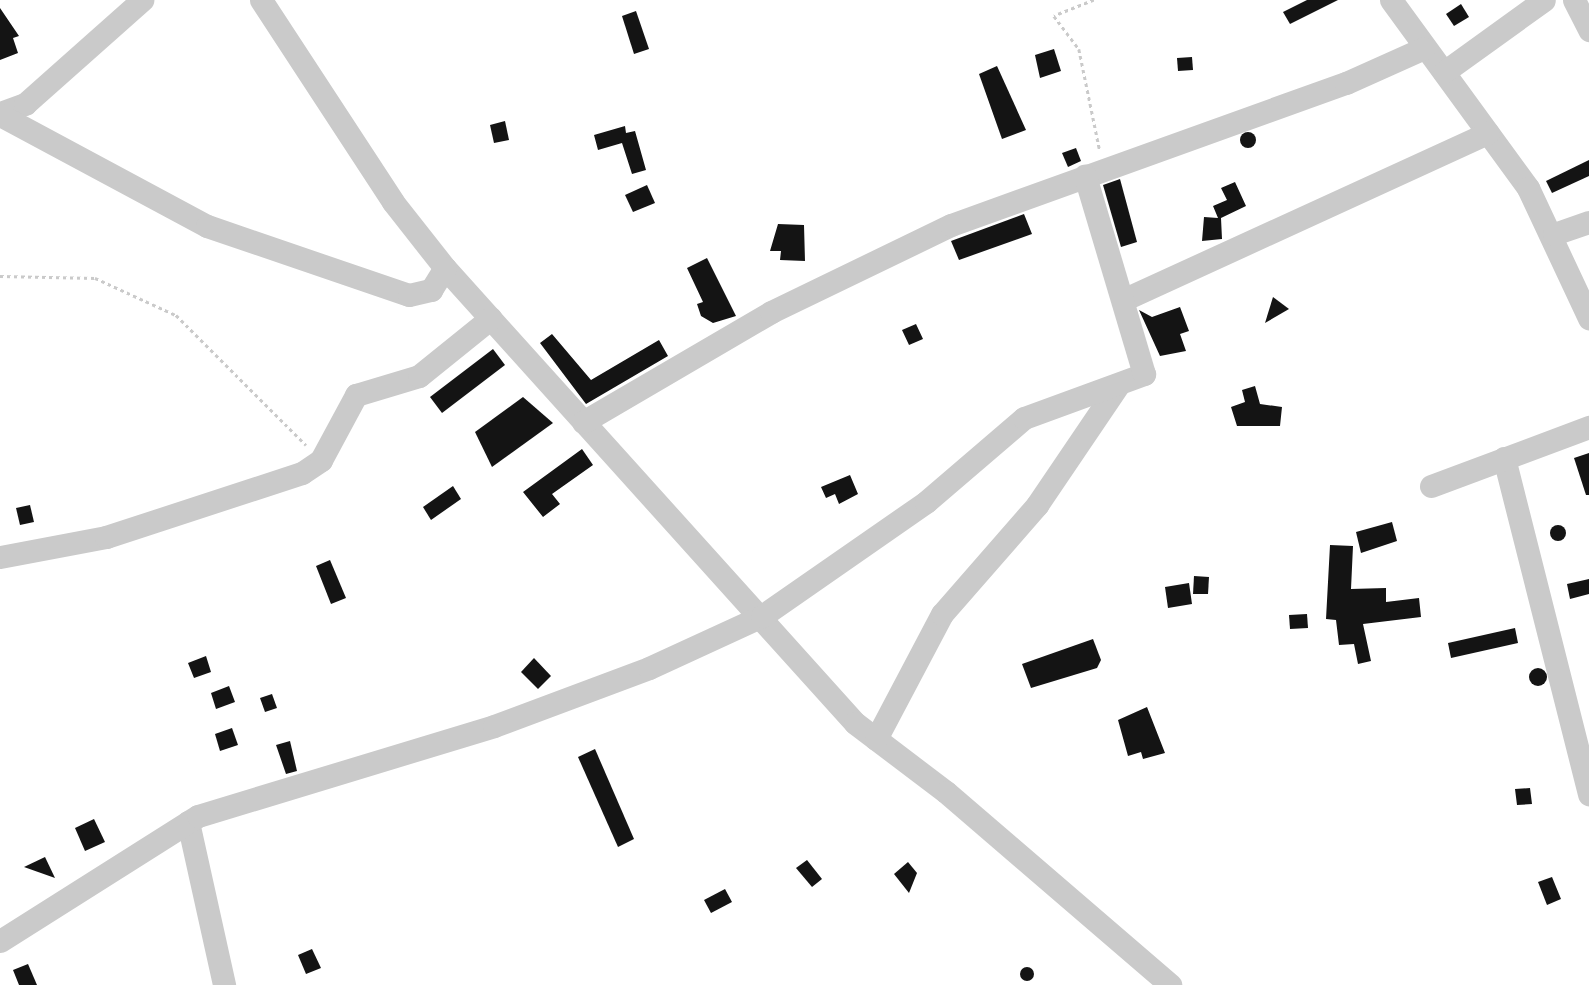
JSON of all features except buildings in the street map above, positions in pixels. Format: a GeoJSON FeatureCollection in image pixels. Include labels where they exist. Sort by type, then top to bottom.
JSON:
{"type":"FeatureCollection","features":[{"type":"Feature","properties":{"kind":"street"},"geometry":{"type":"LineString","coordinates":[[0,114],[25,104],[142,0]]}},
{"type":"Feature","properties":{"kind":"street"},"geometry":{"type":"LineString","coordinates":[[261,0],[393,202],[445,268],[762,616],[855,723],[1170,985]]}},
{"type":"Feature","properties":{"kind":"street"},"geometry":{"type":"LineString","coordinates":[[1391,0],[1488,133],[1553,234],[1589,318]]}},
{"type":"Feature","properties":{"kind":"street"},"geometry":{"type":"LineString","coordinates":[[1444,72],[1544,0]]}},
{"type":"Feature","properties":{"kind":"street"},"geometry":{"type":"LineString","coordinates":[[1574,0],[1589,30]]}},
{"type":"Feature","properties":{"kind":"street"},"geometry":{"type":"LineString","coordinates":[[583,422],[771,312],[951,225],[1346,83],[1424,48]]}},
{"type":"Feature","properties":{"kind":"street"},"geometry":{"type":"LineString","coordinates":[[0,114],[207,226],[409,295],[430,290],[445,268]]}},
{"type":"Feature","properties":{"kind":"street"},"geometry":{"type":"LineString","coordinates":[[1125,299],[1488,133]]}},
{"type":"Feature","properties":{"kind":"street"},"geometry":{"type":"LineString","coordinates":[[0,941],[188,821],[494,726],[649,668],[762,616],[926,502],[1024,418],[1117,387],[1144,374],[1093,173]]}},
{"type":"Feature","properties":{"kind":"street"},"geometry":{"type":"LineString","coordinates":[[1553,234],[1589,222]]}},
{"type":"Feature","properties":{"kind":"street"},"geometry":{"type":"LineString","coordinates":[[0,557],[169,519],[269,487],[321,460],[356,395],[419,376],[491,318]]}},
{"type":"Feature","properties":{"kind":"street"},"geometry":{"type":"LineString","coordinates":[[876,739],[942,614],[1037,505],[1117,387]]}},
{"type":"Feature","properties":{"kind":"street"},"geometry":{"type":"LineString","coordinates":[[1431,486],[1589,427]]}},
{"type":"Feature","properties":{"kind":"street"},"geometry":{"type":"LineString","coordinates":[[1504,458],[1589,794]]}},
{"type":"Feature","properties":{"kind":"street"},"geometry":{"type":"LineString","coordinates":[[188,821],[224,985]]}},
{"type":"Feature","properties":{"kind":"path"},"geometry":{"type":"LineString","coordinates":[[1093,173],[1099,124],[1079,49],[1054,16],[1094,0]]}},
{"type":"Feature","properties":{"kind":"path"},"geometry":{"type":"LineString","coordinates":[[0,276],[95,278],[176,315],[321,460]]}}]}
